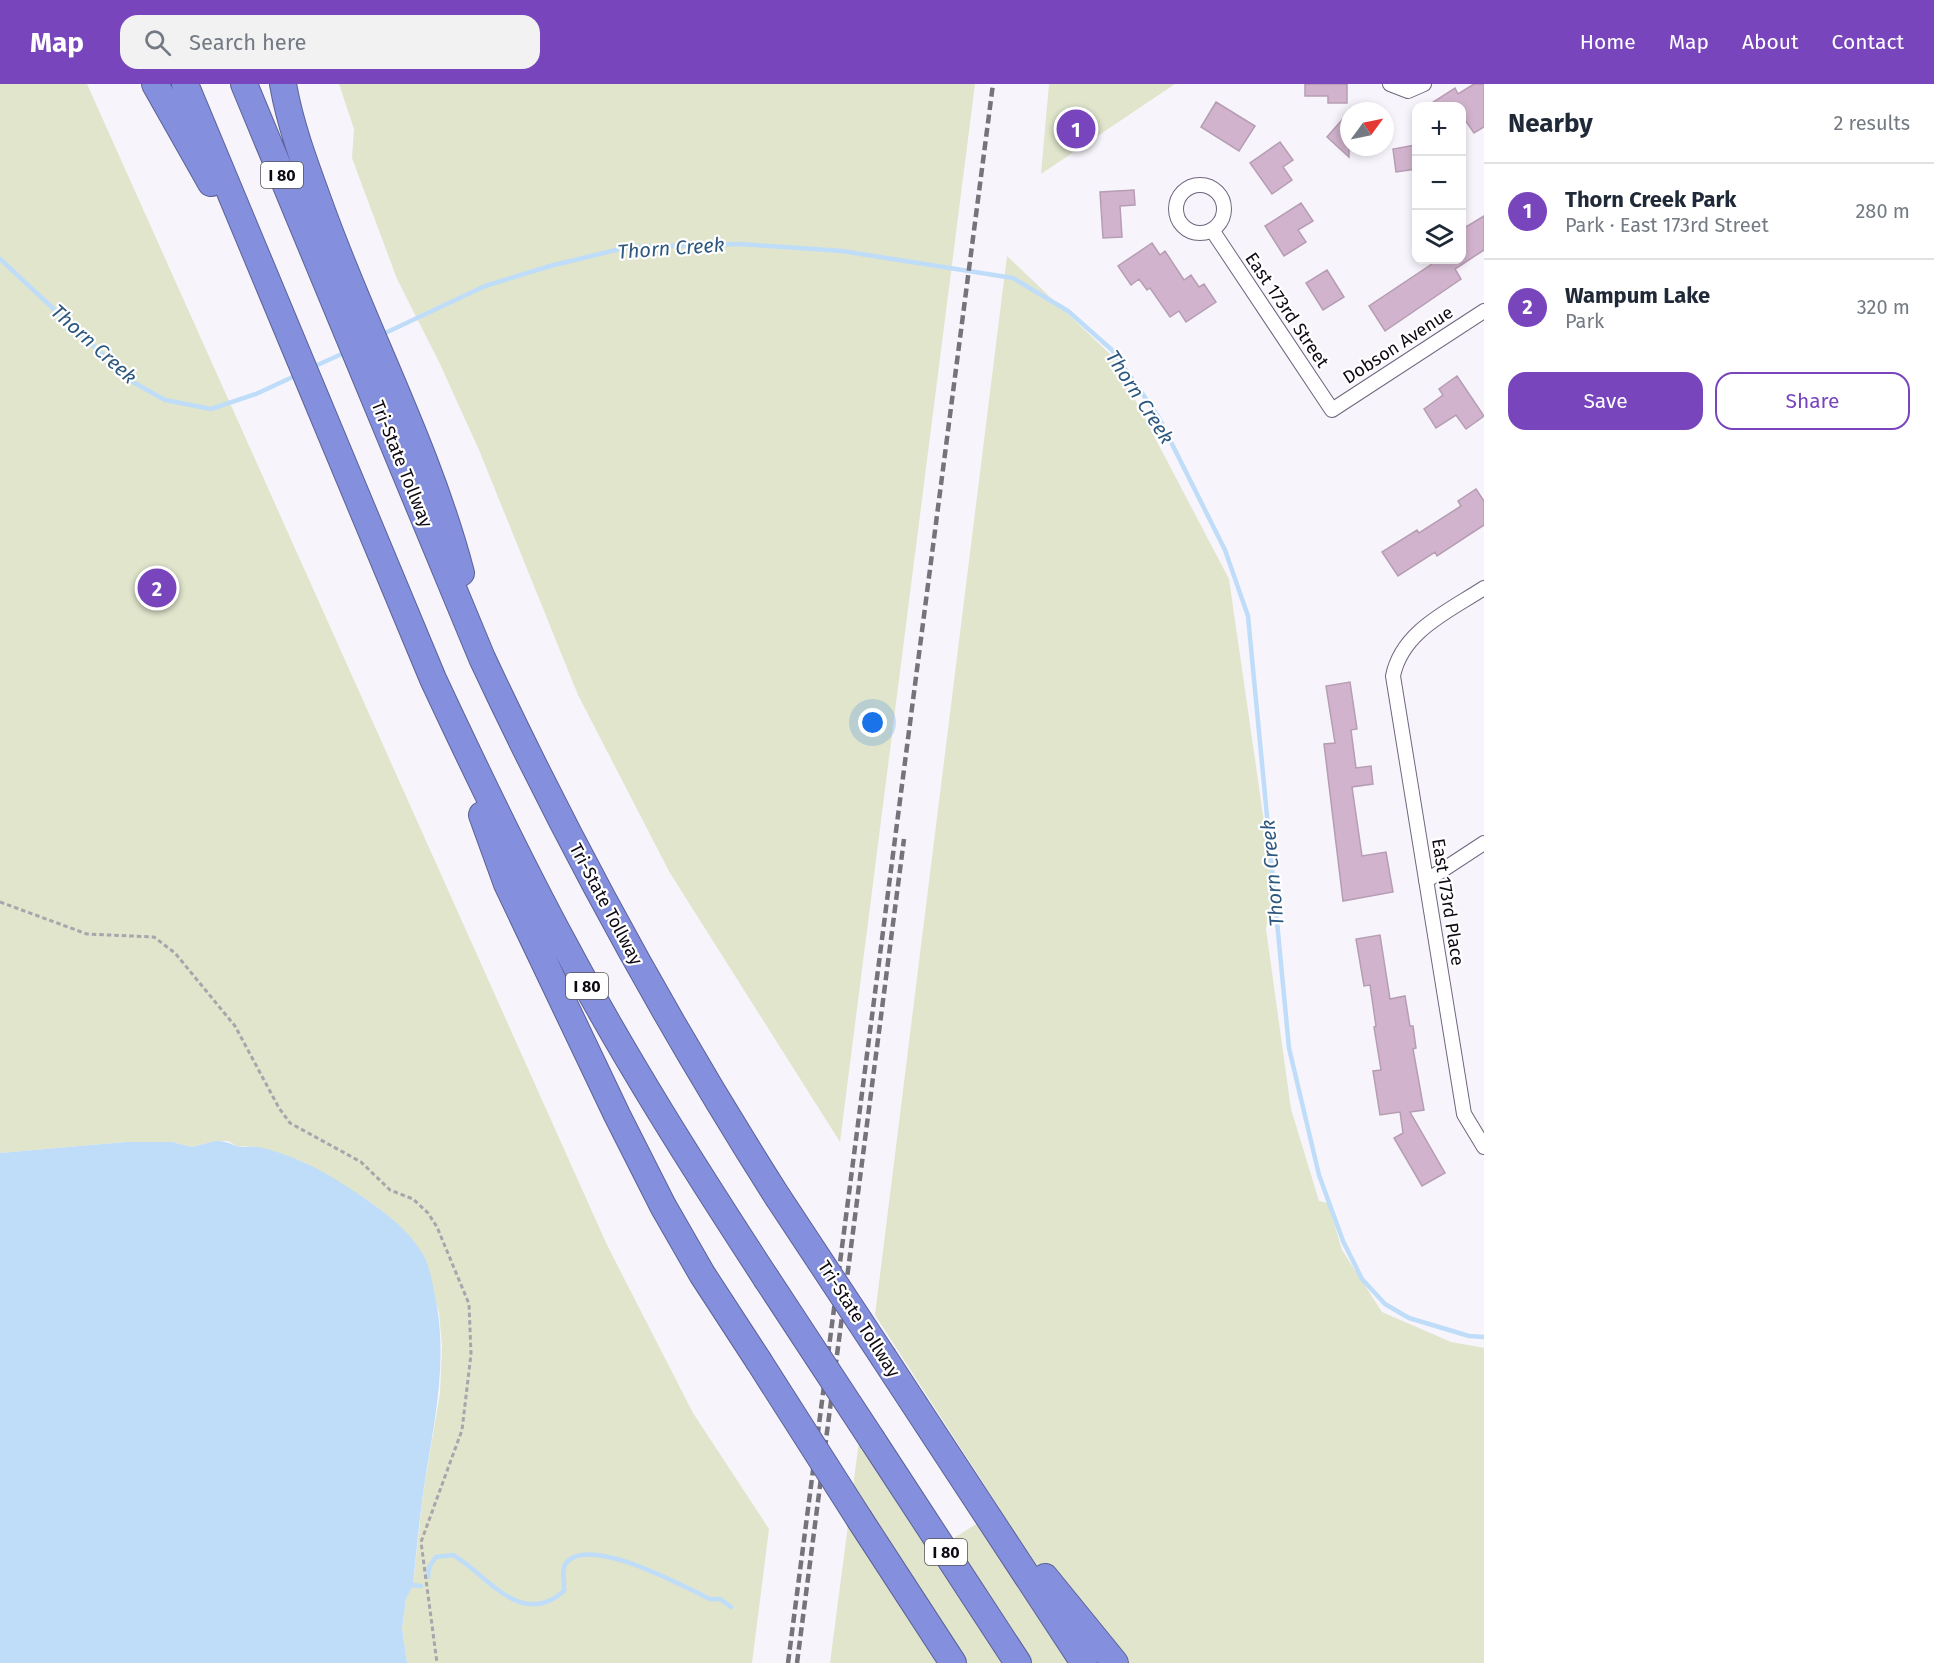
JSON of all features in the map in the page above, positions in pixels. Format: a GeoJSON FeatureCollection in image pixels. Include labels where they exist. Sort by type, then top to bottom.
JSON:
{"type":"FeatureCollection","features":[{"type":"Feature","properties":{"kind":"highway"},"geometry":{"type":"LineString","coordinates":[[155,84],[254,255]]}},
{"type":"Feature","properties":{"kind":"highway","name":"I 80"},"geometry":{"type":"LineString","coordinates":[[185,84],[268,289],[433,679],[477,774],[570,955],[653,1100],[766,1278],[1018,1663]]}},
{"type":"Feature","properties":{"kind":"highway","name":"I 80"},"geometry":{"type":"LineString","coordinates":[[244,84],[330,262]]}},
{"type":"Feature","properties":{"kind":"highway"},"geometry":{"type":"LineString","coordinates":[[284,84],[330,262]]}},
{"type":"Feature","properties":{"kind":"highway","name":"Tri-State Tollway"},"geometry":{"type":"LineString","coordinates":[[330,262],[394,416],[446,514],[482,658],[529,756],[614,921],[699,1070],[777,1196],[1084,1663]]}},
{"type":"Feature","properties":{"kind":"highway"},"geometry":{"type":"LineString","coordinates":[[433,679],[507,884],[556,991],[663,1206],[702,1274],[953,1663]]}},
{"type":"Feature","properties":{"kind":"highway"},"geometry":{"type":"LineString","coordinates":[[962,1475],[1115,1663]]}},
{"type":"Feature","properties":{"kind":"street"},"geometry":{"type":"LineString","coordinates":[[1390,84],[1408,91],[1424,84]]}},
{"type":"Feature","properties":{"kind":"street","name":"East 173rd Street"},"geometry":{"type":"LineString","coordinates":[[1212,231],[1332,410]]}},
{"type":"Feature","properties":{"kind":"street","name":"Dobson Avenue"},"geometry":{"type":"LineString","coordinates":[[1332,410],[1484,311]]}},
{"type":"Feature","properties":{"kind":"street","name":"East 173rd Place"},"geometry":{"type":"LineString","coordinates":[[1484,588],[1426,626],[1405,645],[1397,658],[1393,676],[1464,1114],[1484,1147]]}},
{"type":"Feature","properties":{"kind":"street"},"geometry":{"type":"LineString","coordinates":[[1426,881],[1484,843]]}},
{"type":"Feature","properties":{"kind":"path"},"geometry":{"type":"LineString","coordinates":[[0,902],[87,934],[154,937],[175,953],[235,1026],[279,1108],[290,1123],[361,1162],[390,1190],[413,1199],[432,1217],[469,1304],[471,1354],[462,1430],[421,1542],[437,1663]]}},
{"type":"Feature","properties":{"kind":"green space"},"geometry":{"type":"Polygon","coordinates":[[[0,84],[87,84],[607,1245],[693,1413],[769,1529],[752,1663],[407,1663],[402,1628],[406,1598],[413,1585],[423,1494],[440,1393],[442,1346],[439,1313],[424,1256],[401,1228],[372,1203],[306,1163],[258,1147],[237,1146],[228,1141],[215,1141],[192,1147],[171,1142],[126,1142],[0,1153],[0,84]]]}},
{"type":"Feature","properties":{"kind":"green space"},"geometry":{"type":"Polygon","coordinates":[[[339,84],[975,84],[840,1142],[670,873],[578,695],[479,450],[440,364],[397,279],[352,158],[354,129],[339,84]]]}},
{"type":"Feature","properties":{"kind":"green space"},"geometry":{"type":"Polygon","coordinates":[[[1049,84],[1175,84],[1041,174],[1049,84]]]}},
{"type":"Feature","properties":{"kind":"green space"},"geometry":{"type":"Polygon","coordinates":[[[1007,256],[1112,356],[1229,579],[1274,891],[1266,929],[1291,1109],[1319,1201],[1328,1203],[1342,1250],[1382,1312],[1451,1342],[1484,1348],[1484,1663],[830,1663],[859,1441],[933,1551],[1000,1509],[875,1315],[1007,256]]]}},
{"type":"Feature","properties":{"kind":"water"},"geometry":{"type":"Polygon","coordinates":[[[215,1141],[240,1147],[259,1147],[271,1150],[294,1158],[326,1174],[368,1200],[400,1226],[417,1245],[427,1264],[439,1317],[440,1368],[413,1585],[406,1599],[402,1628],[407,1663],[0,1663],[0,1153],[126,1142],[172,1142],[192,1147],[215,1141]]]}},
{"type":"Feature","properties":{"kind":"building"},"geometry":{"type":"Polygon","coordinates":[[[1305,84],[1347,84],[1347,102],[1328,103],[1328,96],[1305,96],[1305,84]]]}},
{"type":"Feature","properties":{"kind":"building"},"geometry":{"type":"Polygon","coordinates":[[[1474,84],[1484,84],[1484,127],[1474,133],[1466,121],[1466,102],[1433,102],[1455,88],[1458,94],[1474,84]]]}},
{"type":"Feature","properties":{"kind":"building"},"geometry":{"type":"Polygon","coordinates":[[[1216,102],[1255,126],[1239,151],[1201,127],[1216,102]]]}},
{"type":"Feature","properties":{"kind":"building"},"geometry":{"type":"Polygon","coordinates":[[[1340,122],[1340,149],[1327,137],[1340,122]]]}},
{"type":"Feature","properties":{"kind":"building"},"geometry":{"type":"Polygon","coordinates":[[[1280,142],[1293,160],[1283,167],[1292,180],[1272,194],[1250,163],[1280,142]]]}},
{"type":"Feature","properties":{"kind":"building"},"geometry":{"type":"Polygon","coordinates":[[[1412,146],[1412,170],[1396,172],[1394,149],[1412,146]]]}},
{"type":"Feature","properties":{"kind":"building"},"geometry":{"type":"Polygon","coordinates":[[[1134,190],[1135,205],[1120,206],[1122,237],[1103,238],[1100,192],[1134,190]]]}},
{"type":"Feature","properties":{"kind":"building"},"geometry":{"type":"Polygon","coordinates":[[[1301,203],[1313,221],[1298,230],[1306,242],[1284,256],[1265,226],[1301,203]]]}},
{"type":"Feature","properties":{"kind":"building"},"geometry":{"type":"Polygon","coordinates":[[[1484,216],[1484,250],[1466,262],[1466,227],[1484,216]]]}},
{"type":"Feature","properties":{"kind":"building"},"geometry":{"type":"Polygon","coordinates":[[[1152,243],[1160,255],[1165,251],[1184,280],[1191,275],[1199,287],[1204,284],[1216,302],[1186,322],[1179,311],[1170,317],[1150,288],[1147,290],[1139,279],[1131,285],[1118,266],[1152,243]]]}},
{"type":"Feature","properties":{"kind":"building"},"geometry":{"type":"Polygon","coordinates":[[[1432,264],[1463,264],[1455,269],[1461,279],[1385,331],[1369,306],[1432,264]]]}},
{"type":"Feature","properties":{"kind":"building"},"geometry":{"type":"Polygon","coordinates":[[[1327,270],[1344,297],[1323,310],[1306,283],[1327,270]]]}},
{"type":"Feature","properties":{"kind":"building"},"geometry":{"type":"Polygon","coordinates":[[[1457,376],[1484,416],[1466,429],[1456,415],[1436,428],[1424,409],[1443,395],[1439,389],[1457,376]]]}},
{"type":"Feature","properties":{"kind":"building"},"geometry":{"type":"Polygon","coordinates":[[[1476,489],[1484,501],[1484,525],[1437,556],[1435,552],[1398,576],[1382,552],[1417,530],[1419,533],[1461,506],[1458,501],[1476,489]]]}},
{"type":"Feature","properties":{"kind":"building"},"geometry":{"type":"Polygon","coordinates":[[[1350,682],[1357,729],[1351,730],[1356,768],[1371,766],[1373,784],[1352,787],[1362,856],[1386,852],[1393,892],[1343,901],[1324,744],[1335,743],[1326,686],[1350,682]]]}},
{"type":"Feature","properties":{"kind":"building"},"geometry":{"type":"Polygon","coordinates":[[[1380,935],[1390,999],[1405,996],[1410,1026],[1413,1026],[1416,1048],[1413,1049],[1424,1110],[1410,1112],[1445,1173],[1422,1186],[1394,1138],[1403,1133],[1400,1112],[1380,1115],[1373,1071],[1381,1070],[1374,1027],[1376,1026],[1370,985],[1364,986],[1356,939],[1380,935]]]}},
{"type":"Feature","properties":{"kind":"waterway","name":"Thorn Creek"},"geometry":{"type":"LineString","coordinates":[[381,335],[485,286],[550,266],[628,247],[740,244],[842,251],[1013,278],[1068,311],[1112,350],[1158,416],[1225,550],[1248,616],[1289,1048],[1319,1175],[1343,1241],[1362,1279],[1385,1304],[1409,1318],[1469,1336],[1484,1337]]}},
{"type":"Feature","properties":{"kind":"waterway","name":"Thorn Creek"},"geometry":{"type":"LineString","coordinates":[[0,259],[131,381],[165,400],[211,409],[256,394],[297,375]]}},
{"type":"Feature","properties":{"kind":"waterway","name":"Thorn Creek"},"geometry":{"type":"LineString","coordinates":[[313,367],[346,352]]}},
{"type":"Feature","properties":{"kind":"waterway"},"geometry":{"type":"LineString","coordinates":[[428,1577],[429,1567],[436,1557],[453,1555],[504,1594],[518,1601],[533,1604],[548,1601],[564,1591],[563,1572],[566,1563],[578,1556],[595,1555],[615,1558],[637,1566],[710,1599],[720,1599],[731,1607]]}},
{"type":"Feature","properties":{"kind":"waterway"},"geometry":{"type":"LineString","coordinates":[[413,1585],[421,1586]]}},
{"type":"Feature","properties":{"kind":"railway"},"geometry":{"type":"LineString","coordinates":[[788,1663],[993,84]]}},
{"type":"Feature","properties":{"kind":"railway"},"geometry":{"type":"LineString","coordinates":[[797,1663],[904,839]]}},
{"type":"Feature","properties":{"kind":"place","name":"Thorn Creek Park"},"geometry":{"type":"Point","coordinates":[1076,129]}},
{"type":"Feature","properties":{"kind":"place","name":"Wampum Lake"},"geometry":{"type":"Point","coordinates":[157,588]}}]}
